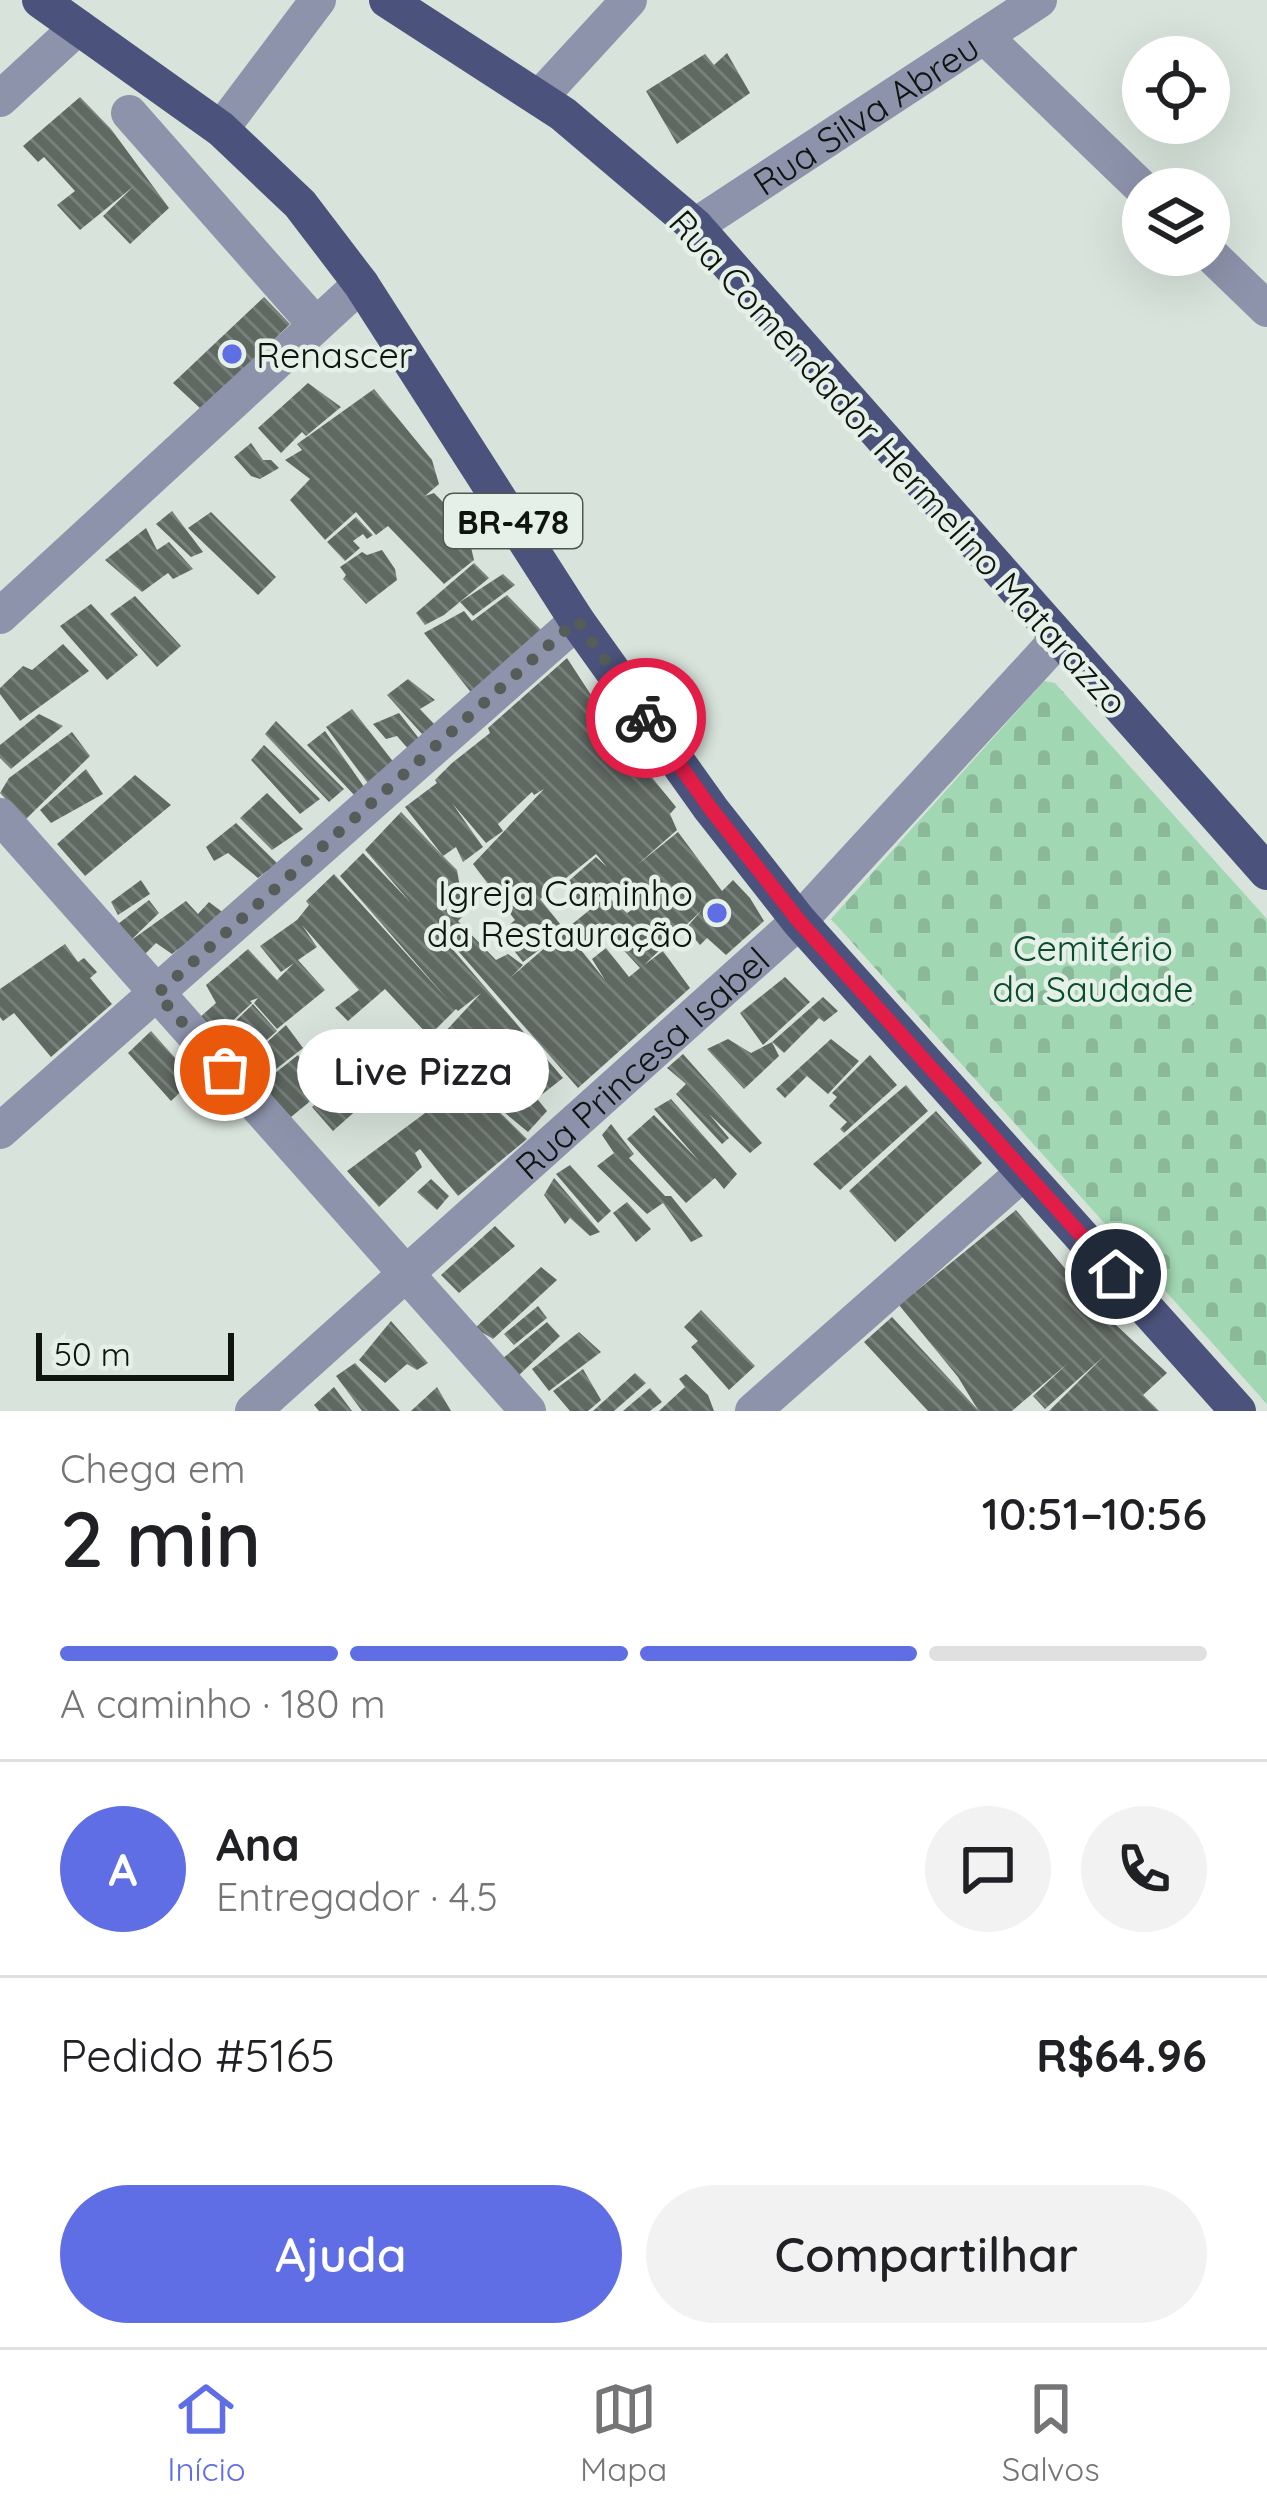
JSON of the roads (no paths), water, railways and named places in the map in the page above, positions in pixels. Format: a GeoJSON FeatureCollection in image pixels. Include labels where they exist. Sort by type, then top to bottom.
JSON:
{"type":"FeatureCollection","features":[{"type":"Feature","properties":{"kind":"main road","name":"BR-478"},"geometry":{"type":"LineString","coordinates":[[40,0],[221,129],[300,204],[361,284],[577,620],[711,809],[799,921],[1238,1411]]}},
{"type":"Feature","properties":{"kind":"main road","name":"Rua Comendador Hermelino Matarazzo"},"geometry":{"type":"LineString","coordinates":[[387,0],[539,98],[694,226],[1267,872]]}},
{"type":"Feature","properties":{"kind":"street"},"geometry":{"type":"LineString","coordinates":[[221,129],[317,0]]}},
{"type":"Feature","properties":{"kind":"street"},"geometry":{"type":"LineString","coordinates":[[539,98],[629,0]]}},
{"type":"Feature","properties":{"kind":"street","name":"Rua Silva Abreu"},"geometry":{"type":"LineString","coordinates":[[694,226],[1039,0]]}},
{"type":"Feature","properties":{"kind":"street"},"geometry":{"type":"LineString","coordinates":[[0,99],[78,27]]}},
{"type":"Feature","properties":{"kind":"street"},"geometry":{"type":"LineString","coordinates":[[984,36],[1122,169]]}},
{"type":"Feature","properties":{"kind":"street"},"geometry":{"type":"LineString","coordinates":[[129,112],[316,325]]}},
{"type":"Feature","properties":{"kind":"street"},"geometry":{"type":"LineString","coordinates":[[1230,273],[1267,309]]}},
{"type":"Feature","properties":{"kind":"street"},"geometry":{"type":"LineString","coordinates":[[0,616],[361,284]]}},
{"type":"Feature","properties":{"kind":"street"},"geometry":{"type":"LineString","coordinates":[[0,1131],[577,620]]}},
{"type":"Feature","properties":{"kind":"street","name":"Rua Princesa Isabel"},"geometry":{"type":"LineString","coordinates":[[253,1411],[799,921],[1059,638]]}},
{"type":"Feature","properties":{"kind":"street"},"geometry":{"type":"LineString","coordinates":[[0,817],[528,1411]]}},
{"type":"Feature","properties":{"kind":"street"},"geometry":{"type":"LineString","coordinates":[[753,1411],[1024,1172]]}},
{"type":"Feature","properties":{"kind":"place","name":"Renascer"},"geometry":{"type":"Point","coordinates":[232,354]}},
{"type":"Feature","properties":{"kind":"place","name":"Igreja Caminho da Restauração"},"geometry":{"type":"Point","coordinates":[717,913]}},
{"type":"Feature","properties":{"kind":"place","name":"Live Pizza"},"geometry":{"type":"Point","coordinates":[225,1070]}},
{"type":"Feature","properties":{"kind":"park label","name":"Cemitério da Saudade"},"geometry":{"type":"Point","coordinates":[1093,968]}}]}
